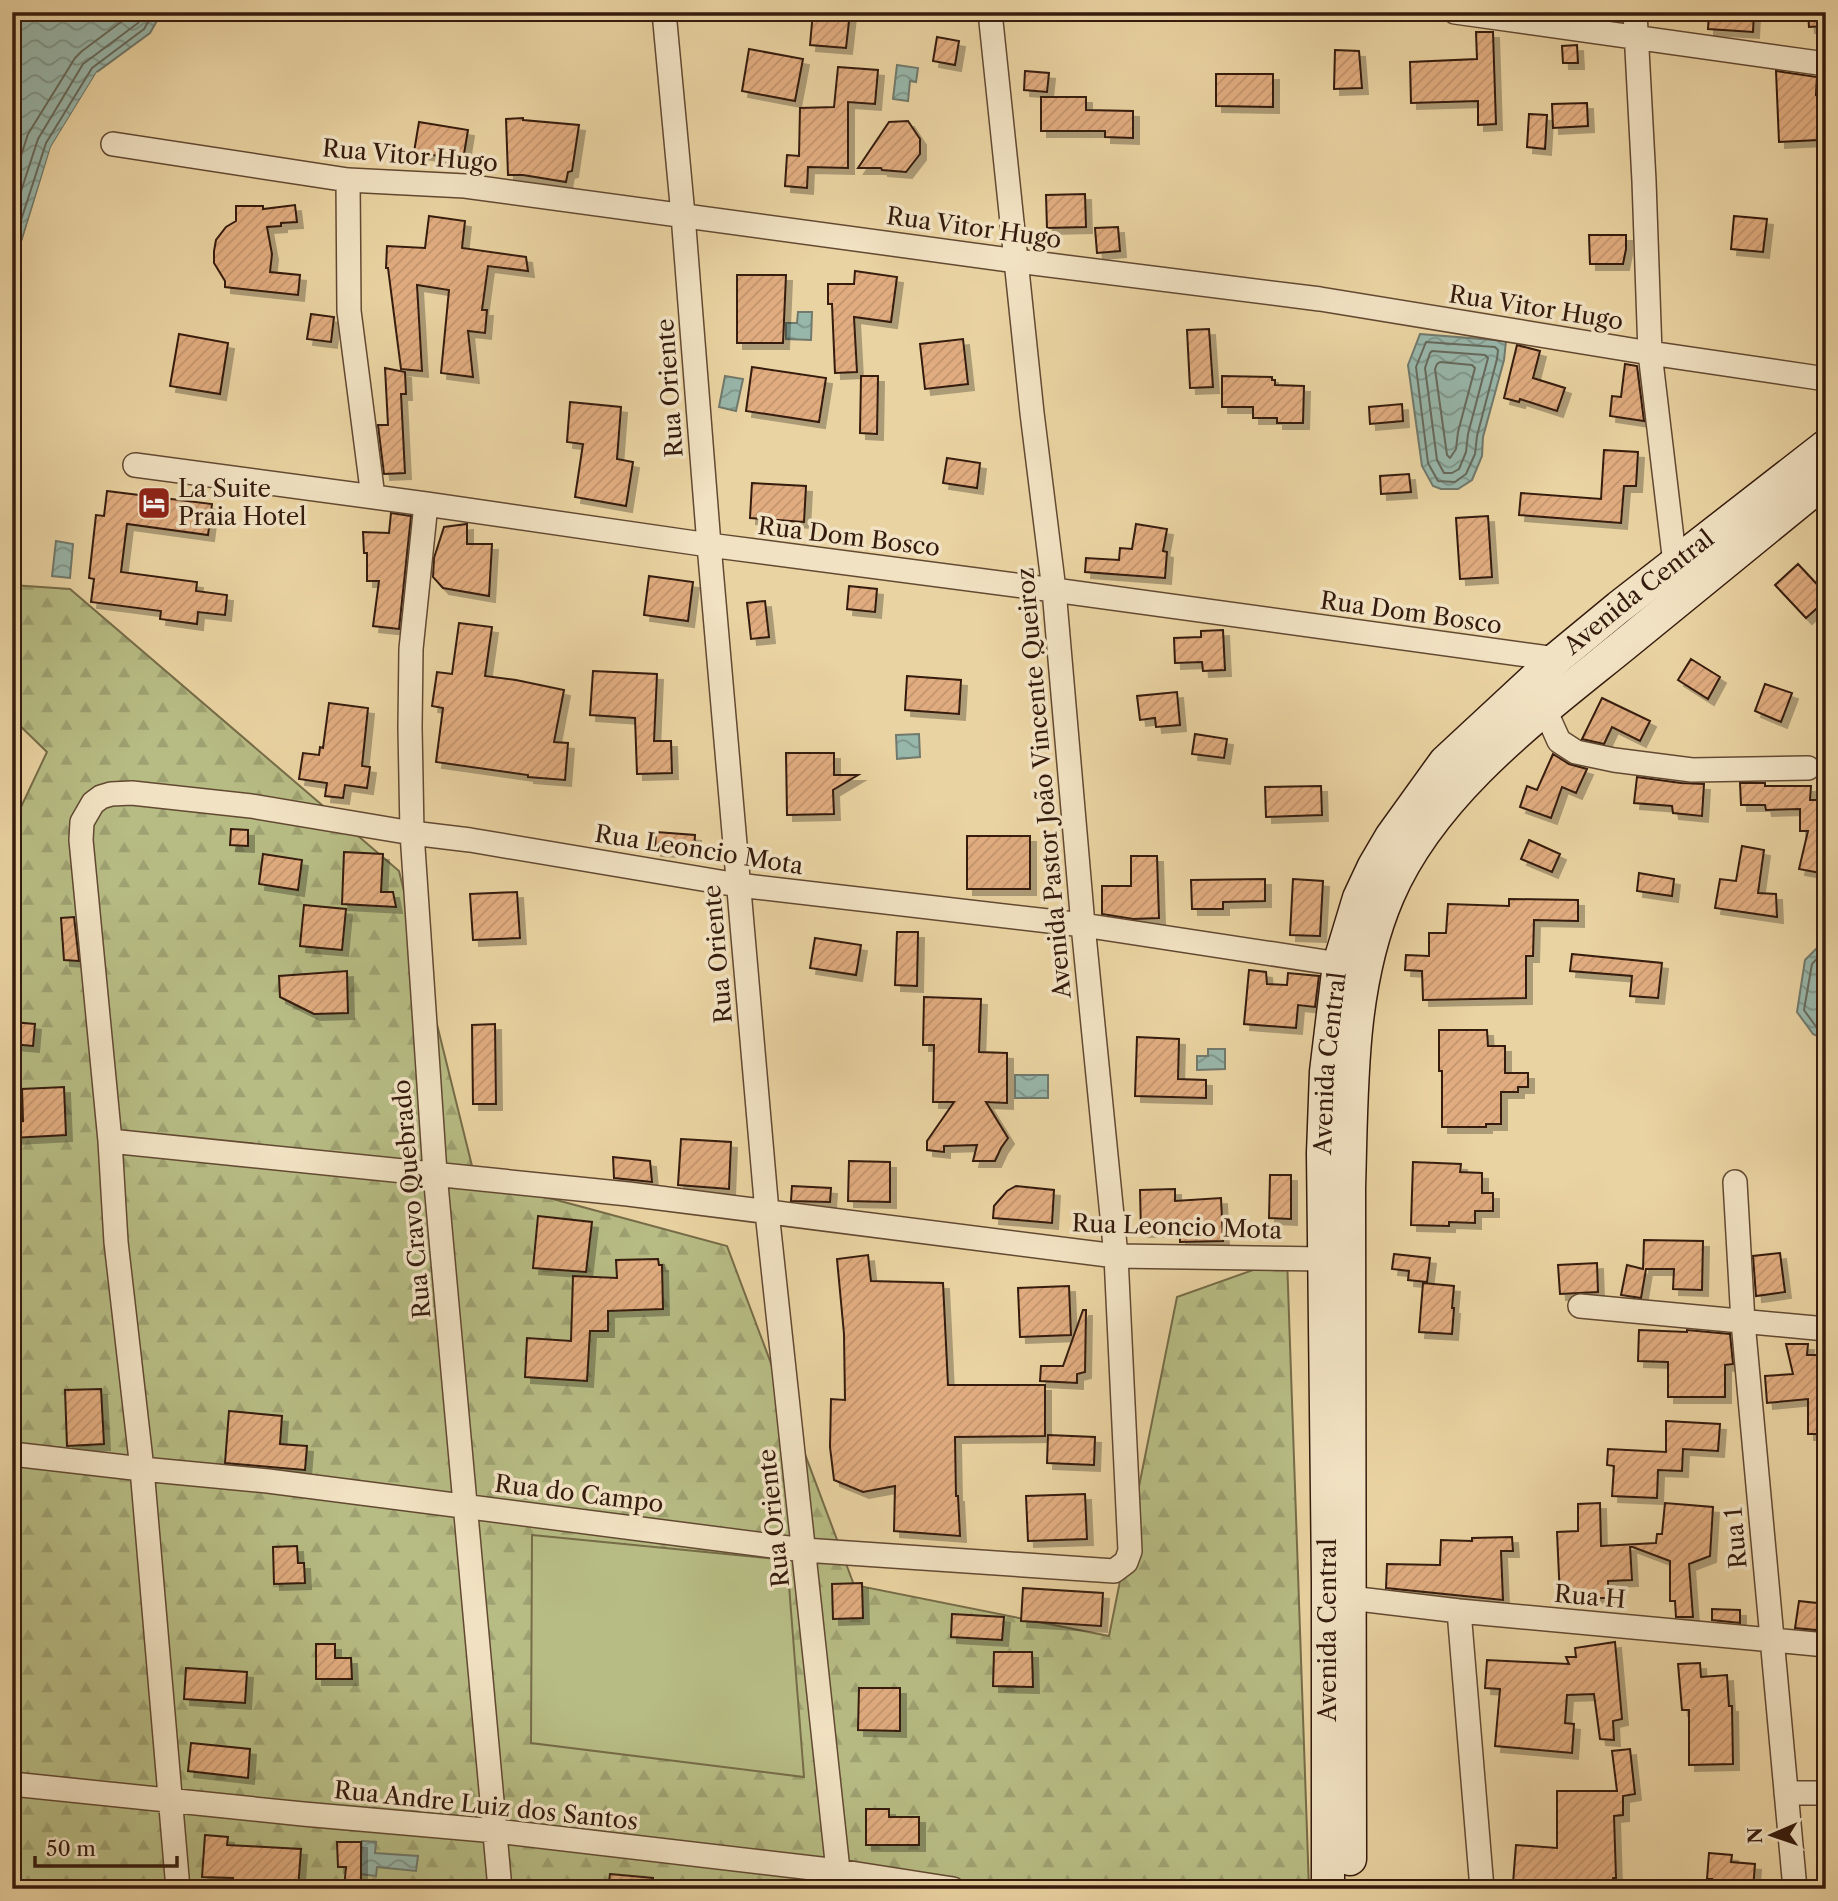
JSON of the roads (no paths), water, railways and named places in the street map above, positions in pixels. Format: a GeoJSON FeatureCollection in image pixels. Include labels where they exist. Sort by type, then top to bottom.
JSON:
{"type":"FeatureCollection","features":[{"type":"Feature","properties":{"kind":"main road","name":"Avenida Central"},"geometry":{"type":"LineString","coordinates":[[1328,1889],[1324,1259],[1326,1072],[1339,964],[1359,898],[1391,837],[1444,762],[1556,659],[1826,446]]}},
{"type":"Feature","properties":{"kind":"main road","name":"Avenida Central"},"geometry":{"type":"LineString","coordinates":[[1350,1889],[1349,1188],[1352,1106],[1358,1017],[1369,954],[1387,897],[1423,833],[1451,797],[1498,751],[1826,480]]}},
{"type":"Feature","properties":{"kind":"street","name":"Rua Oriente"},"geometry":{"type":"LineString","coordinates":[[664,12],[767,1212],[839,1880]]}},
{"type":"Feature","properties":{"kind":"street","name":"Avenida Pastor João Vincente Queiroz"},"geometry":{"type":"LineString","coordinates":[[990,12],[1032,413],[1054,590],[1083,925],[1116,1256],[1130,1551]]}},
{"type":"Feature","properties":{"kind":"street"},"geometry":{"type":"LineString","coordinates":[[1455,12],[1826,64]]}},
{"type":"Feature","properties":{"kind":"street"},"geometry":{"type":"LineString","coordinates":[[1634,12],[1650,353],[1675,564]]}},
{"type":"Feature","properties":{"kind":"street","name":"Rua Vitor Hugo"},"geometry":{"type":"LineString","coordinates":[[113,144],[348,180],[465,186],[1320,299],[1826,379]]}},
{"type":"Feature","properties":{"kind":"street"},"geometry":{"type":"LineString","coordinates":[[348,180],[349,310],[373,498]]}},
{"type":"Feature","properties":{"kind":"street","name":"Rua Dom Bosco"},"geometry":{"type":"LineString","coordinates":[[135,465],[1556,659]]}},
{"type":"Feature","properties":{"kind":"street","name":"Rua Cravo Quebrado"},"geometry":{"type":"LineString","coordinates":[[426,504],[411,649],[412,833],[435,1173],[500,1889]]}},
{"type":"Feature","properties":{"kind":"street"},"geometry":{"type":"LineString","coordinates":[[1545,710],[1559,741],[1576,752],[1692,770],[1808,768]]}},
{"type":"Feature","properties":{"kind":"street","name":"Rua Leoncio Mota"},"geometry":{"type":"LineString","coordinates":[[1324,1259],[1116,1256],[628,1194],[110,1141],[81,840],[82,822],[93,803],[101,797],[132,793],[251,807],[470,840],[738,885],[1083,925],[1339,964]]}},
{"type":"Feature","properties":{"kind":"street"},"geometry":{"type":"LineString","coordinates":[[110,1141],[116,1242],[142,1469],[178,1889]]}},
{"type":"Feature","properties":{"kind":"street","name":"Rua 1"},"geometry":{"type":"LineString","coordinates":[[1735,1182],[1743,1322],[1795,1889]]}},
{"type":"Feature","properties":{"kind":"street"},"geometry":{"type":"LineString","coordinates":[[1580,1306],[1826,1329]]}},
{"type":"Feature","properties":{"kind":"street","name":"Rua do Campo"},"geometry":{"type":"LineString","coordinates":[[12,1454],[268,1480],[804,1550],[1114,1571],[1126,1562],[1130,1551]]}},
{"type":"Feature","properties":{"kind":"street","name":"Rua H"},"geometry":{"type":"LineString","coordinates":[[1350,1598],[1460,1612],[1826,1645]]}},
{"type":"Feature","properties":{"kind":"street"},"geometry":{"type":"LineString","coordinates":[[1460,1612],[1482,1889]]}},
{"type":"Feature","properties":{"kind":"street","name":"Rua Andre Luiz dos Santos"},"geometry":{"type":"LineString","coordinates":[[12,1784],[496,1831],[839,1880],[953,1889]]}},
{"type":"Feature","properties":{"kind":"street"},"geometry":{"type":"LineString","coordinates":[[1786,1793],[1826,1793]]}},
{"type":"Feature","properties":{"kind":"water"},"geometry":{"type":"Polygon","coordinates":[[[12,12],[162,12],[150,33],[97,72],[51,147],[12,271],[12,12]]]}},
{"type":"Feature","properties":{"kind":"water"},"geometry":{"type":"Polygon","coordinates":[[[897,65],[918,68],[916,82],[910,81],[908,101],[893,99],[897,65]]]}},
{"type":"Feature","properties":{"kind":"water"},"geometry":{"type":"Polygon","coordinates":[[[798,312],[812,312],[811,340],[786,339],[786,323],[797,323],[798,312]]]}},
{"type":"Feature","properties":{"kind":"water"},"geometry":{"type":"Polygon","coordinates":[[[1420,334],[1506,341],[1504,360],[1483,437],[1482,456],[1472,480],[1458,489],[1433,486],[1422,466],[1408,365],[1420,334]]]}},
{"type":"Feature","properties":{"kind":"water"},"geometry":{"type":"Polygon","coordinates":[[[725,376],[743,379],[736,411],[719,407],[725,376]]]}},
{"type":"Feature","properties":{"kind":"water"},"geometry":{"type":"Polygon","coordinates":[[[56,541],[73,544],[70,578],[52,576],[56,541]]]}},
{"type":"Feature","properties":{"kind":"water"},"geometry":{"type":"Polygon","coordinates":[[[919,734],[920,757],[897,759],[896,735],[919,734]]]}},
{"type":"Feature","properties":{"kind":"water"},"geometry":{"type":"Polygon","coordinates":[[[1826,939],[1826,1040],[1813,1034],[1797,1012],[1805,960],[1826,939]]]}},
{"type":"Feature","properties":{"kind":"water"},"geometry":{"type":"Polygon","coordinates":[[[1208,1049],[1225,1049],[1225,1069],[1197,1070],[1197,1056],[1208,1056],[1208,1049]]]}},
{"type":"Feature","properties":{"kind":"water"},"geometry":{"type":"Polygon","coordinates":[[[1015,1075],[1048,1075],[1048,1098],[1015,1098],[1015,1075]]]}},
{"type":"Feature","properties":{"kind":"water"},"geometry":{"type":"Polygon","coordinates":[[[362,1841],[376,1842],[375,1853],[418,1856],[416,1871],[377,1867],[376,1876],[360,1874],[362,1841]]]}},
{"type":"Feature","properties":{"kind":"place","name":"La Suite Praia Hotel"},"geometry":{"type":"Point","coordinates":[154,503]}}]}
